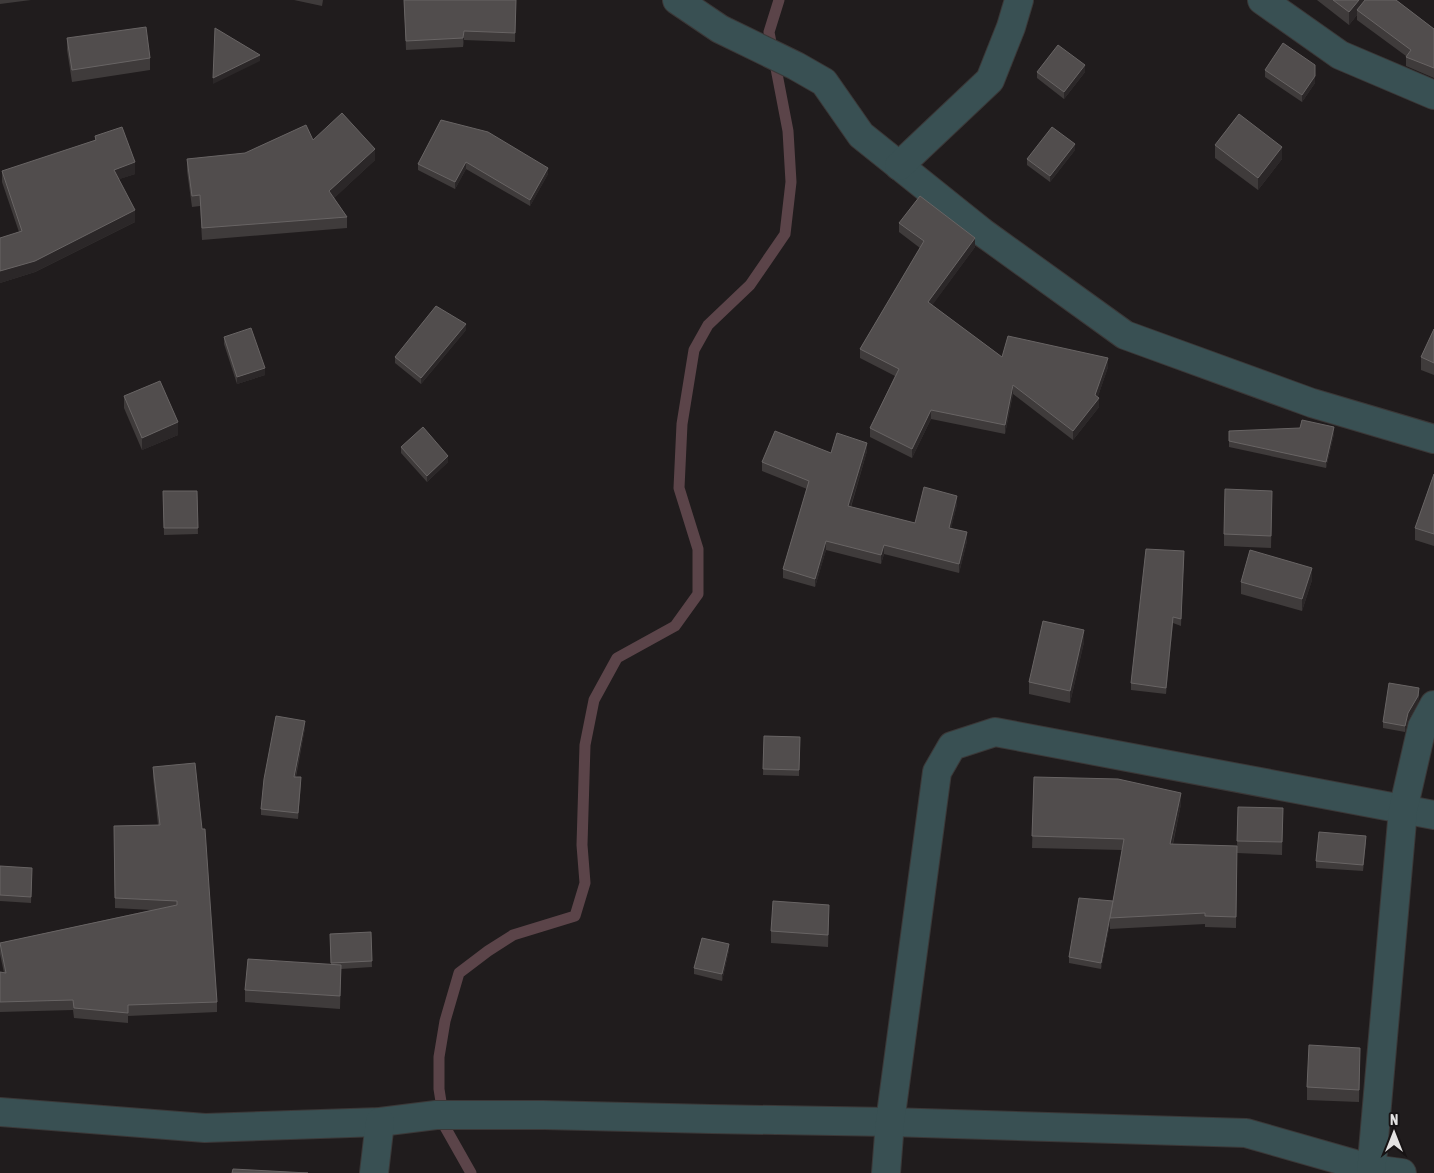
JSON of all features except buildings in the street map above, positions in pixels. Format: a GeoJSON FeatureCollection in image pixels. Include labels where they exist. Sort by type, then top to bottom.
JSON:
{"type":"FeatureCollection","features":[{"type":"Feature","properties":{"kind":"street"},"geometry":{"type":"LineString","coordinates":[[676,0],[720,29],[796,66],[824,82],[861,135],[982,232],[1125,335],[1312,403],[1434,439]]}},
{"type":"Feature","properties":{"kind":"street"},"geometry":{"type":"LineString","coordinates":[[899,166],[990,80],[1011,27],[1019,0]]}},
{"type":"Feature","properties":{"kind":"street"},"geometry":{"type":"LineString","coordinates":[[1262,0],[1340,55],[1434,95]]}},
{"type":"Feature","properties":{"kind":"street"},"geometry":{"type":"LineString","coordinates":[[1372,1171],[1403,810],[1422,727],[1434,705]]}},
{"type":"Feature","properties":{"kind":"street"},"geometry":{"type":"LineString","coordinates":[[886,1173],[890,1122],[937,772],[952,746],[995,732],[1434,815]]}},
{"type":"Feature","properties":{"kind":"street"},"geometry":{"type":"LineString","coordinates":[[0,1112],[205,1128],[380,1122],[436,1115],[544,1115],[890,1122],[1246,1134],[1372,1171],[1402,1173]]}},
{"type":"Feature","properties":{"kind":"street"},"geometry":{"type":"LineString","coordinates":[[374,1173],[380,1122]]}},
{"type":"Feature","properties":{"kind":"waterway"},"geometry":{"type":"LineString","coordinates":[[471,1173],[445,1127],[439,1089],[439,1057],[445,1021],[459,973],[513,935],[575,916],[585,883],[582,845],[585,745],[594,700],[617,658],[675,626],[698,594],[698,549],[679,488],[682,424],[694,350],[708,325],[750,285],[785,234],[791,182],[788,131],[769,32],[779,0]]}}]}
